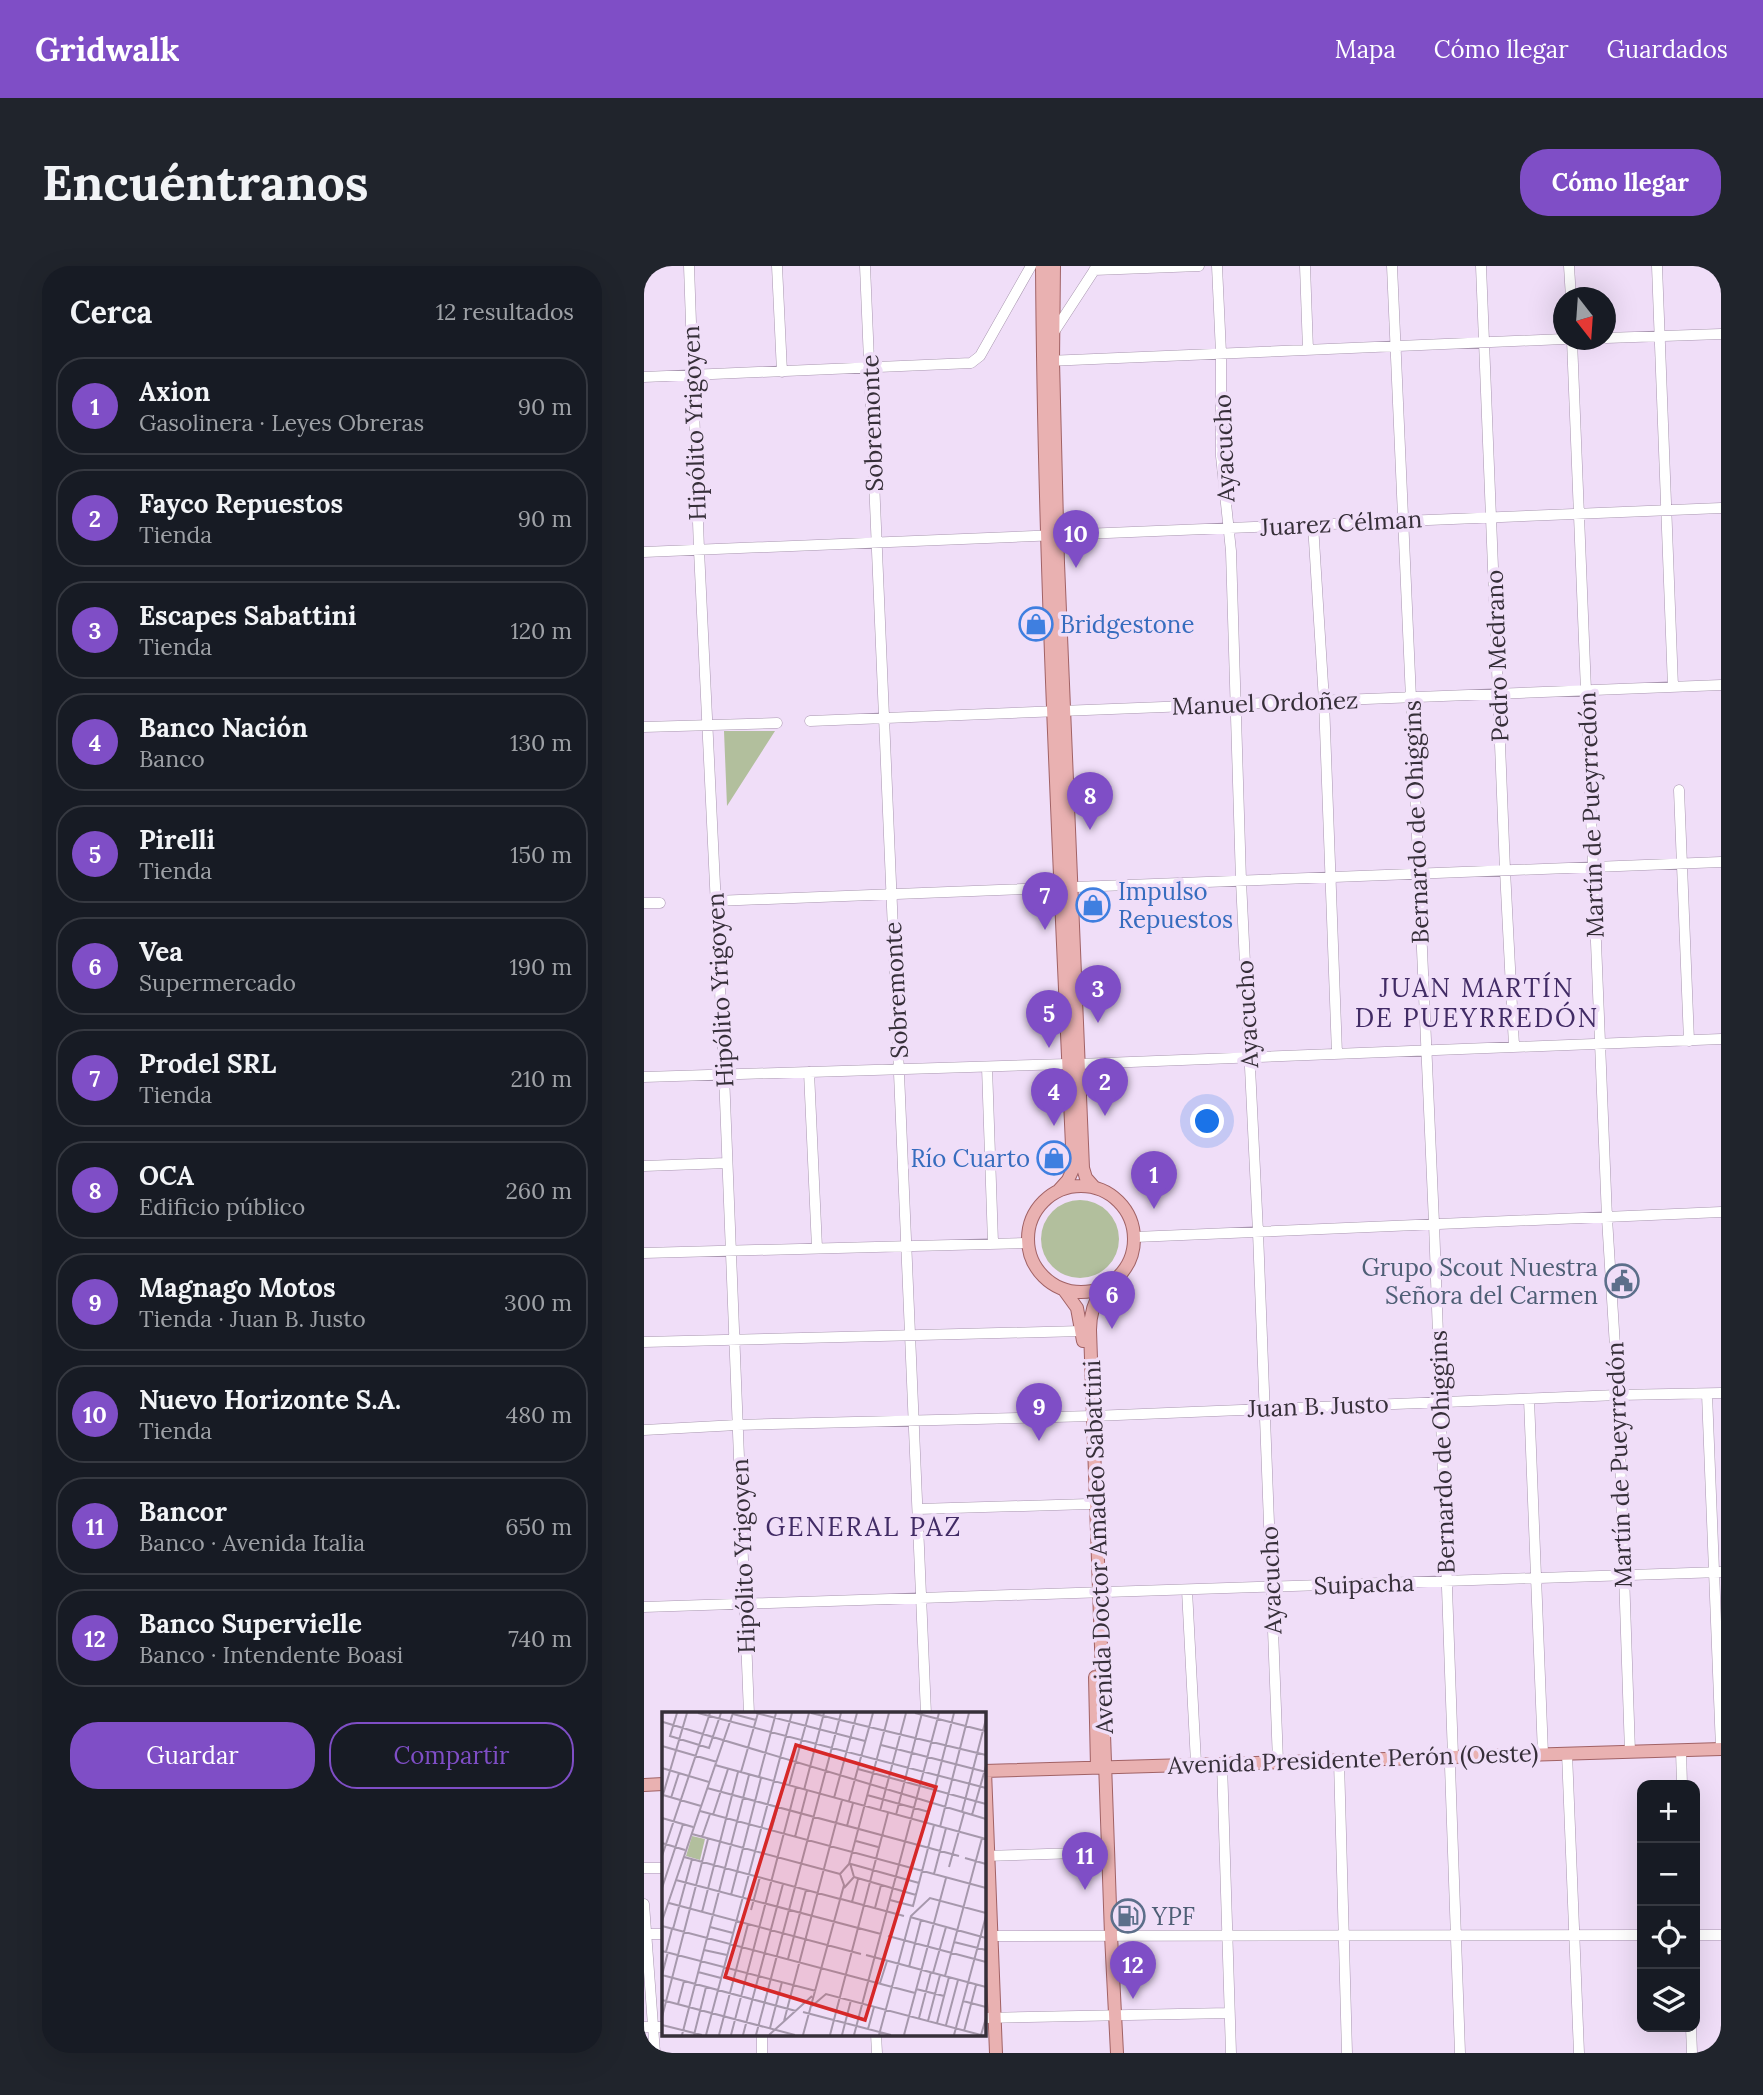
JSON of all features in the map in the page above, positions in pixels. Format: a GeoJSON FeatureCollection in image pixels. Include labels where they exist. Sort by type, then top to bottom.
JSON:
{"type":"FeatureCollection","features":[{"type":"Feature","properties":{"kind":"main road"},"geometry":{"type":"LineString","coordinates":[[1042,266],[1048,361],[1058,711],[1074,1064],[1083,1168],[1086,1178],[1094,1187]]}},
{"type":"Feature","properties":{"kind":"main road"},"geometry":{"type":"LineString","coordinates":[[1048,361],[1054,332],[1054,266]]}},
{"type":"Feature","properties":{"kind":"main road"},"geometry":{"type":"LineString","coordinates":[[1059,1190],[1076,1185],[1094,1187],[1110,1194],[1123,1205],[1131,1220],[1135,1237],[1127,1267],[1116,1279],[1091,1292],[1064,1290],[1050,1283],[1039,1272],[1027,1243],[1029,1226],[1035,1211],[1045,1199],[1069,1180],[1073,1169],[1074,1064]]}},
{"type":"Feature","properties":{"kind":"main road","name":"Avenida Doctor Amadeo Sabattini"},"geometry":{"type":"LineString","coordinates":[[1096,1592],[1089,1504],[1090,1319],[1096,1298],[1103,1287]]}},
{"type":"Feature","properties":{"kind":"main road","name":"Avenida Doctor Amadeo Sabattini"},"geometry":{"type":"LineString","coordinates":[[1064,1290],[1077,1308],[1082,1331],[1089,1416],[1101,1767],[1108,1852],[1117,2053]]}},
{"type":"Feature","properties":{"kind":"main road","name":"Avenida Presidente Perón (Oeste)"},"geometry":{"type":"LineString","coordinates":[[985,1771],[1721,1748]]}},
{"type":"Feature","properties":{"kind":"main road"},"geometry":{"type":"LineString","coordinates":[[644,1785],[662,1784]]}},
{"type":"Feature","properties":{"kind":"main road"},"geometry":{"type":"LineString","coordinates":[[985,1856],[989,2018],[996,2053]]}},
{"type":"Feature","properties":{"kind":"street","name":"Hipólito Yrigoyen"},"geometry":{"type":"LineString","coordinates":[[689,266],[749,1712]]}},
{"type":"Feature","properties":{"kind":"street"},"geometry":{"type":"LineString","coordinates":[[777,266],[782,372]]}},
{"type":"Feature","properties":{"kind":"street","name":"Sobremonte"},"geometry":{"type":"LineString","coordinates":[[865,266],[926,1712]]}},
{"type":"Feature","properties":{"kind":"street"},"geometry":{"type":"LineString","coordinates":[[644,377],[971,363],[980,356],[1031,266]]}},
{"type":"Feature","properties":{"kind":"street"},"geometry":{"type":"LineString","coordinates":[[1054,332],[1096,268],[1199,266]]}},
{"type":"Feature","properties":{"kind":"street","name":"Ayacucho"},"geometry":{"type":"LineString","coordinates":[[1217,266],[1221,354],[1221,456],[1231,551],[1241,881],[1258,1232],[1278,1762]]}},
{"type":"Feature","properties":{"kind":"street"},"geometry":{"type":"LineString","coordinates":[[1305,266],[1308,350]]}},
{"type":"Feature","properties":{"kind":"street","name":"Bernardo de Ohiggins"},"geometry":{"type":"LineString","coordinates":[[1392,266],[1434,1223],[1453,1756],[1450,1766],[1460,2053]]}},
{"type":"Feature","properties":{"kind":"street","name":"Pedro Medrano"},"geometry":{"type":"LineString","coordinates":[[1481,266],[1514,1046]]}},
{"type":"Feature","properties":{"kind":"street"},"geometry":{"type":"LineString","coordinates":[[1569,266],[1570,287]]}},
{"type":"Feature","properties":{"kind":"street"},"geometry":{"type":"LineString","coordinates":[[1657,266],[1673,687]]}},
{"type":"Feature","properties":{"kind":"street"},"geometry":{"type":"LineString","coordinates":[[1616,338],[1721,334]]}},
{"type":"Feature","properties":{"kind":"street"},"geometry":{"type":"LineString","coordinates":[[1048,361],[1553,340]]}},
{"type":"Feature","properties":{"kind":"street","name":"Martín de Pueyrredón"},"geometry":{"type":"LineString","coordinates":[[1572,350],[1607,1218],[1618,1395],[1630,1752]]}},
{"type":"Feature","properties":{"kind":"street","name":"Juarez Célman"},"geometry":{"type":"LineString","coordinates":[[644,552],[1721,508]]}},
{"type":"Feature","properties":{"kind":"street"},"geometry":{"type":"LineString","coordinates":[[1313,524],[1324,701],[1337,1054]]}},
{"type":"Feature","properties":{"kind":"street","name":"Manuel Ordoñez"},"geometry":{"type":"LineString","coordinates":[[810,721],[1721,685]]}},
{"type":"Feature","properties":{"kind":"street"},"geometry":{"type":"LineString","coordinates":[[644,727],[777,723]]}},
{"type":"Feature","properties":{"kind":"street"},"geometry":{"type":"LineString","coordinates":[[1679,790],[1689,1041]]}},
{"type":"Feature","properties":{"kind":"street"},"geometry":{"type":"LineString","coordinates":[[715,901],[1721,862]]}},
{"type":"Feature","properties":{"kind":"street"},"geometry":{"type":"LineString","coordinates":[[644,903],[660,902]]}},
{"type":"Feature","properties":{"kind":"street"},"geometry":{"type":"LineString","coordinates":[[644,1077],[1074,1064],[1721,1039]]}},
{"type":"Feature","properties":{"kind":"street"},"geometry":{"type":"LineString","coordinates":[[987,1067],[993,1243]]}},
{"type":"Feature","properties":{"kind":"street"},"geometry":{"type":"LineString","coordinates":[[809,1072],[817,1248]]}},
{"type":"Feature","properties":{"kind":"street"},"geometry":{"type":"LineString","coordinates":[[644,1166],[727,1163]]}},
{"type":"Feature","properties":{"kind":"street"},"geometry":{"type":"LineString","coordinates":[[1135,1237],[1721,1212]]}},
{"type":"Feature","properties":{"kind":"street"},"geometry":{"type":"LineString","coordinates":[[644,1253],[1027,1243]]}},
{"type":"Feature","properties":{"kind":"street"},"geometry":{"type":"LineString","coordinates":[[644,1342],[1082,1331]]}},
{"type":"Feature","properties":{"kind":"street","name":"Juan B. Justo"},"geometry":{"type":"LineString","coordinates":[[644,1430],[1721,1393]]}},
{"type":"Feature","properties":{"kind":"street"},"geometry":{"type":"LineString","coordinates":[[1707,1394],[1717,1573],[1721,1748]]}},
{"type":"Feature","properties":{"kind":"street"},"geometry":{"type":"LineString","coordinates":[[1530,1399],[1543,1754]]}},
{"type":"Feature","properties":{"kind":"street"},"geometry":{"type":"LineString","coordinates":[[918,1509],[1089,1504]]}},
{"type":"Feature","properties":{"kind":"street","name":"Suipacha"},"geometry":{"type":"LineString","coordinates":[[644,1607],[1717,1573]]}},
{"type":"Feature","properties":{"kind":"street"},"geometry":{"type":"LineString","coordinates":[[1187,1590],[1195,1763]]}},
{"type":"Feature","properties":{"kind":"street"},"geometry":{"type":"LineString","coordinates":[[1681,1750],[1682,1780]]}},
{"type":"Feature","properties":{"kind":"street"},"geometry":{"type":"LineString","coordinates":[[1567,1753],[1579,2053]]}},
{"type":"Feature","properties":{"kind":"street"},"geometry":{"type":"LineString","coordinates":[[1339,1760],[1347,2053]]}},
{"type":"Feature","properties":{"kind":"street"},"geometry":{"type":"LineString","coordinates":[[1222,1763],[1231,2053]]}},
{"type":"Feature","properties":{"kind":"street"},"geometry":{"type":"LineString","coordinates":[[985,1856],[1108,1852]]}},
{"type":"Feature","properties":{"kind":"street"},"geometry":{"type":"LineString","coordinates":[[644,1868],[662,1868]]}},
{"type":"Feature","properties":{"kind":"street"},"geometry":{"type":"LineString","coordinates":[[644,1904],[655,2053]]}},
{"type":"Feature","properties":{"kind":"street"},"geometry":{"type":"LineString","coordinates":[[987,1936],[1637,1935]]}},
{"type":"Feature","properties":{"kind":"street"},"geometry":{"type":"LineString","coordinates":[[1700,1935],[1721,1935]]}},
{"type":"Feature","properties":{"kind":"street"},"geometry":{"type":"LineString","coordinates":[[989,2018],[1229,2013]]}},
{"type":"Feature","properties":{"kind":"street"},"geometry":{"type":"LineString","coordinates":[[1691,2032],[1692,2053]]}},
{"type":"Feature","properties":{"kind":"green space"},"geometry":{"type":"Polygon","coordinates":[[[724,731],[775,731],[727,806],[724,731]]]}},
{"type":"Feature","properties":{"kind":"green space"},"geometry":{"type":"Polygon","coordinates":[[[1072,1200],[1088,1200],[1102,1206],[1113,1217],[1119,1231],[1119,1247],[1113,1261],[1102,1272],[1088,1278],[1072,1278],[1058,1272],[1047,1261],[1041,1247],[1041,1231],[1047,1217],[1058,1206],[1072,1200]]]}},
{"type":"Feature","properties":{"kind":"place","name":"Nuevo Horizonte S.A."},"geometry":{"type":"Point","coordinates":[1076,568]}},
{"type":"Feature","properties":{"kind":"place","name":"Bridgestone"},"geometry":{"type":"Point","coordinates":[1036,624]}},
{"type":"Feature","properties":{"kind":"place","name":"OCA"},"geometry":{"type":"Point","coordinates":[1090,830]}},
{"type":"Feature","properties":{"kind":"place","name":"Impulso Repuestos"},"geometry":{"type":"Point","coordinates":[1093,905]}},
{"type":"Feature","properties":{"kind":"place","name":"Prodel SRL"},"geometry":{"type":"Point","coordinates":[1045,930]}},
{"type":"Feature","properties":{"kind":"place","name":"Escapes Sabattini"},"geometry":{"type":"Point","coordinates":[1098,1023]}},
{"type":"Feature","properties":{"kind":"place","name":"Pirelli"},"geometry":{"type":"Point","coordinates":[1049,1048]}},
{"type":"Feature","properties":{"kind":"place","name":"Fayco Repuestos"},"geometry":{"type":"Point","coordinates":[1105,1116]}},
{"type":"Feature","properties":{"kind":"place","name":"Banco Nación"},"geometry":{"type":"Point","coordinates":[1054,1126]}},
{"type":"Feature","properties":{"kind":"place","name":"Río Cuarto"},"geometry":{"type":"Point","coordinates":[1054,1158]}},
{"type":"Feature","properties":{"kind":"place","name":"Axion"},"geometry":{"type":"Point","coordinates":[1154,1209]}},
{"type":"Feature","properties":{"kind":"place","name":"Grupo Scout Nuestra Señora del Carmen"},"geometry":{"type":"Point","coordinates":[1622,1281]}},
{"type":"Feature","properties":{"kind":"place","name":"Vea"},"geometry":{"type":"Point","coordinates":[1112,1329]}},
{"type":"Feature","properties":{"kind":"place","name":"Magnago Motos"},"geometry":{"type":"Point","coordinates":[1039,1441]}},
{"type":"Feature","properties":{"kind":"place","name":"Bancor"},"geometry":{"type":"Point","coordinates":[1085,1890]}},
{"type":"Feature","properties":{"kind":"place","name":"YPF"},"geometry":{"type":"Point","coordinates":[1128,1916]}},
{"type":"Feature","properties":{"kind":"place","name":"Banco Supervielle"},"geometry":{"type":"Point","coordinates":[1133,1999]}},
{"type":"Feature","properties":{"kind":"district","name":"JUAN MARTÍN DE PUEYRREDÓN"},"geometry":{"type":"Point","coordinates":[1477,1002]}},
{"type":"Feature","properties":{"kind":"district","name":"GENERAL PAZ"},"geometry":{"type":"Point","coordinates":[864,1526]}}]}
